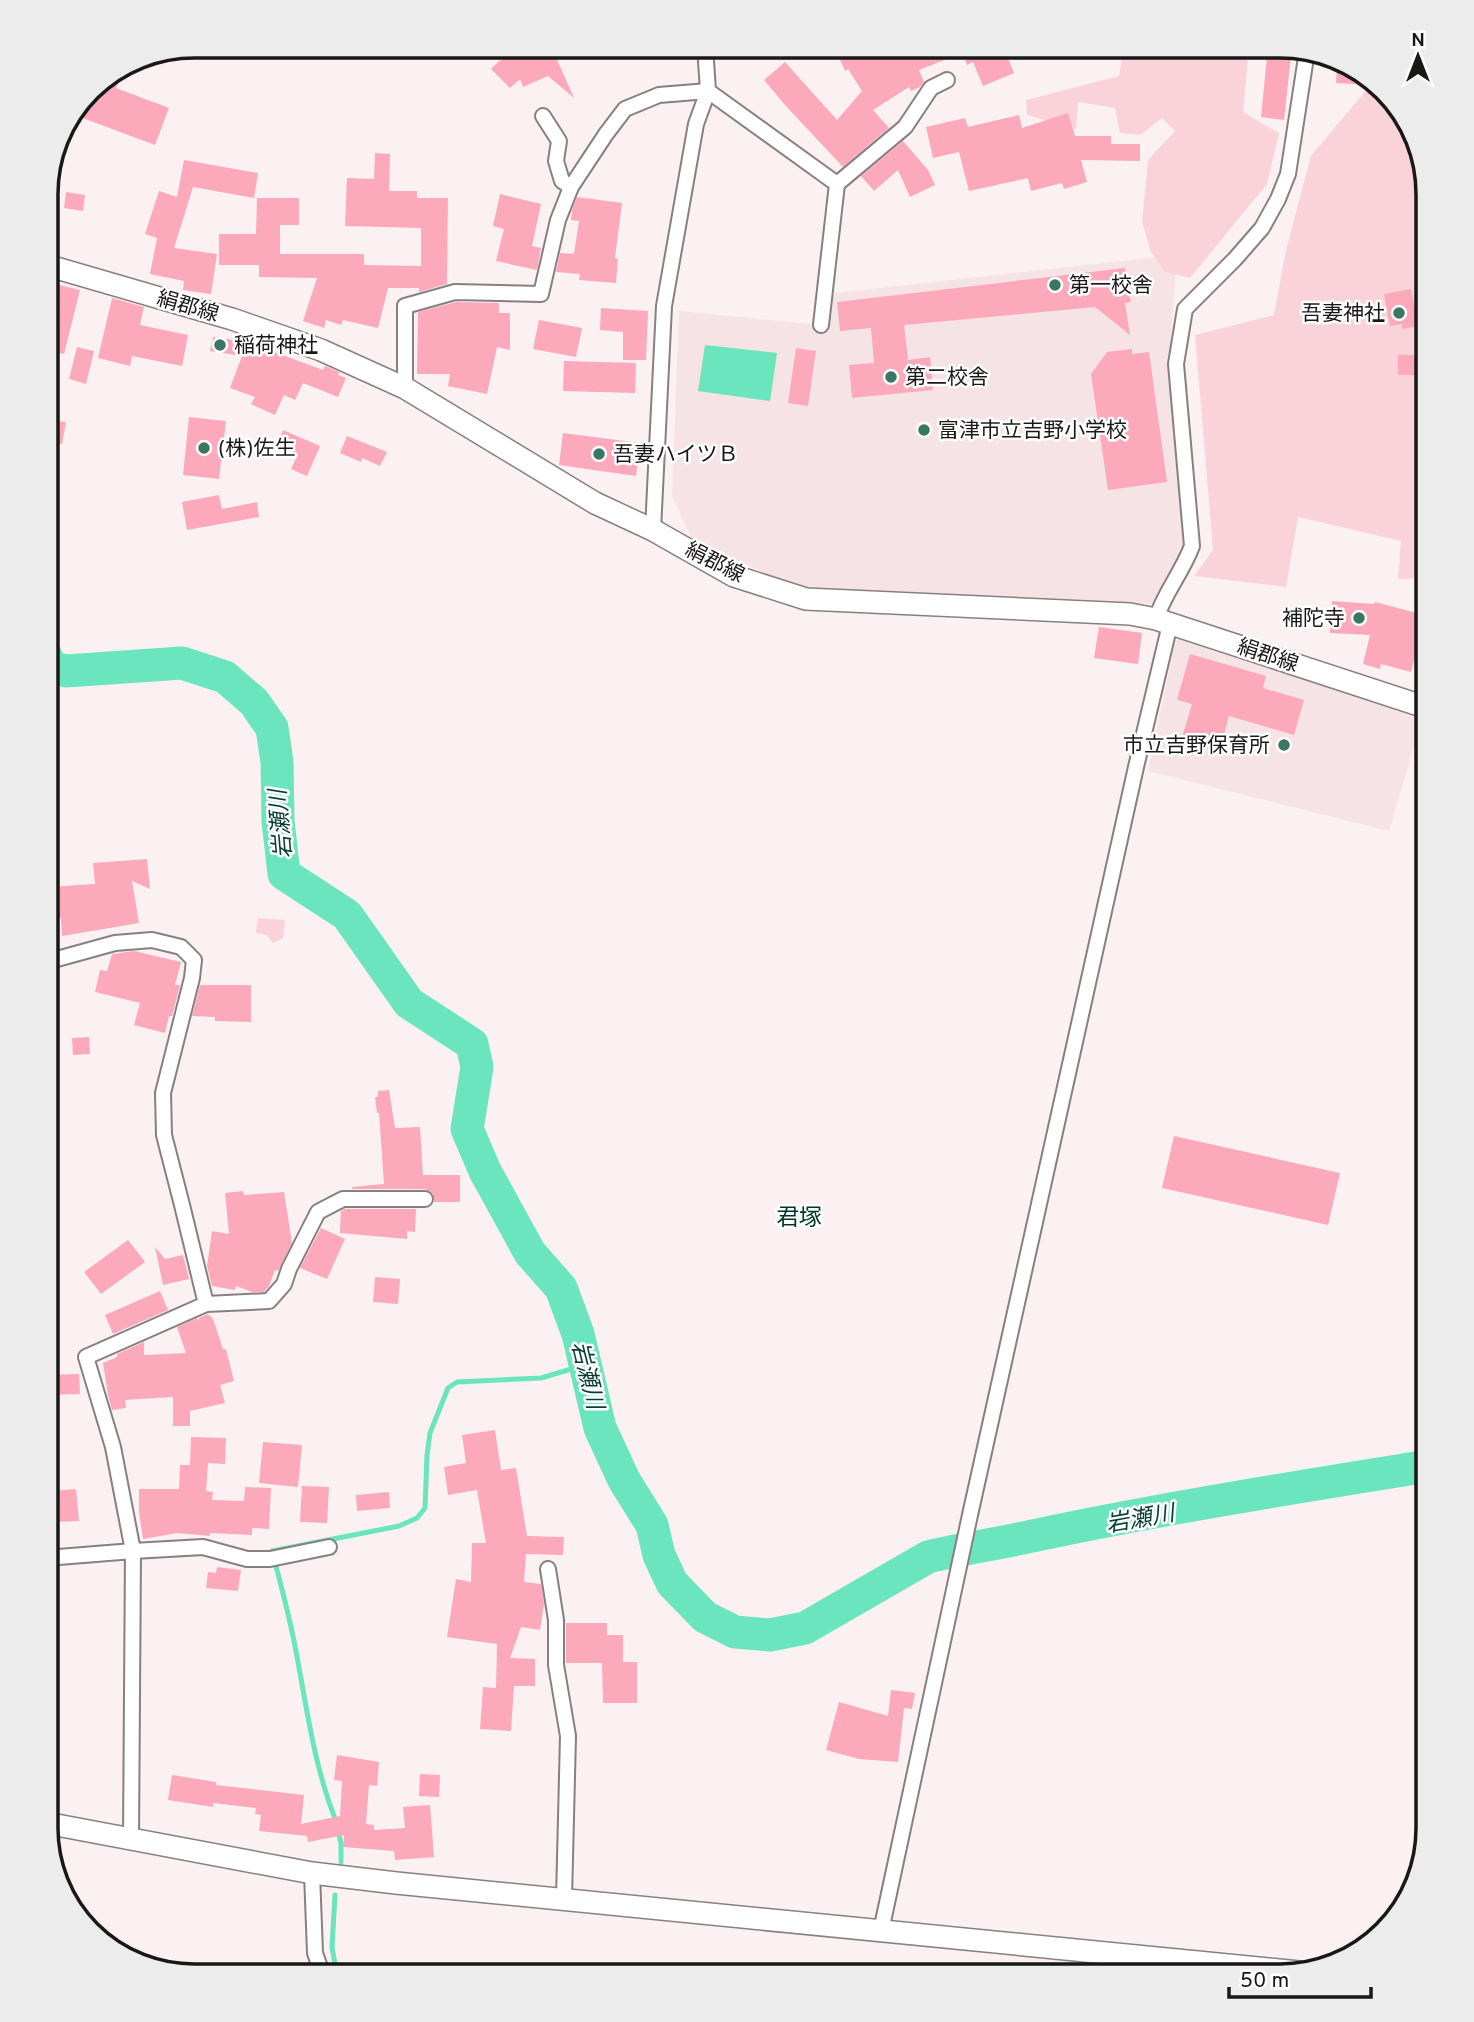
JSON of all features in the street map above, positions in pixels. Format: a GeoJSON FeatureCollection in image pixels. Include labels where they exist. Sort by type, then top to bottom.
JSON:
{"type":"FeatureCollection","features":[{"type":"Feature","properties":{"kind":"main road","name":"絹郡線"},"geometry":{"type":"LineString","coordinates":[[58,269],[232,318],[321,350],[405,388],[595,503],[653,530],[734,576],[806,598],[1130,614],[1163,622],[1416,704]]}},
{"type":"Feature","properties":{"kind":"main road"},"geometry":{"type":"LineString","coordinates":[[58,1825],[312,1873],[1217,1964]]}},
{"type":"Feature","properties":{"kind":"street"},"geometry":{"type":"LineString","coordinates":[[653,530],[664,306],[696,124],[708,91],[706,58]]}},
{"type":"Feature","properties":{"kind":"street"},"geometry":{"type":"LineString","coordinates":[[881,1931],[1147,715],[1163,622],[1164,598],[1185,565],[1192,545],[1176,364],[1185,309],[1262,228],[1278,199],[1288,174],[1306,60]]}},
{"type":"Feature","properties":{"kind":"street"},"geometry":{"type":"LineString","coordinates":[[821,326],[837,184],[905,127],[931,88],[947,80]]}},
{"type":"Feature","properties":{"kind":"street"},"geometry":{"type":"LineString","coordinates":[[405,388],[405,306],[455,292],[541,294],[558,220],[572,187],[625,110],[659,95],[708,91],[837,184]]}},
{"type":"Feature","properties":{"kind":"street"},"geometry":{"type":"LineString","coordinates":[[542,116],[559,141],[556,161],[562,181],[572,187]]}},
{"type":"Feature","properties":{"kind":"street"},"geometry":{"type":"LineString","coordinates":[[58,959],[116,943],[152,940],[181,947],[194,960],[192,978],[163,1093],[163,1135],[206,1304]]}},
{"type":"Feature","properties":{"kind":"street"},"geometry":{"type":"LineString","coordinates":[[131,1839],[133,1551],[113,1447],[86,1357],[206,1304],[269,1301],[284,1284],[318,1212],[326,1207],[344,1199],[425,1199]]}},
{"type":"Feature","properties":{"kind":"street"},"geometry":{"type":"LineString","coordinates":[[58,1557],[203,1547],[247,1559],[270,1559],[329,1547]]}},
{"type":"Feature","properties":{"kind":"street"},"geometry":{"type":"LineString","coordinates":[[548,1569],[556,1620],[556,1665],[568,1737],[564,1899]]}},
{"type":"Feature","properties":{"kind":"street"},"geometry":{"type":"LineString","coordinates":[[312,1873],[315,1953],[319,1964]]}},
{"type":"Feature","properties":{"kind":"shaded area"},"geometry":{"type":"Polygon","coordinates":[[[1122,58],[1248,58],[1243,112],[1279,133],[1267,184],[1190,278],[1165,272],[1151,252],[1142,222],[1148,160],[1175,131],[1162,118],[1140,135],[1120,133],[1115,108],[1078,102],[1076,129],[1027,115],[1026,100],[1119,76],[1122,58]]]}},
{"type":"Feature","properties":{"kind":"shaded area"},"geometry":{"type":"Polygon","coordinates":[[[1367,89],[1398,126],[1412,158],[1416,194],[1416,578],[1398,579],[1401,541],[1298,517],[1286,587],[1194,576],[1213,550],[1195,335],[1274,315],[1286,250],[1311,156],[1367,89]]]}},
{"type":"Feature","properties":{"kind":"shaded area","name":"富津市立吉野小学校"},"geometry":{"type":"Polygon","coordinates":[[[1177,255],[1169,364],[1184,550],[1151,604],[835,593],[793,585],[693,542],[672,496],[679,311],[821,325],[825,294],[1177,255]]]}},
{"type":"Feature","properties":{"kind":"shaded area"},"geometry":{"type":"Polygon","coordinates":[[[705,345],[777,353],[770,401],[698,391],[705,345]]]}},
{"type":"Feature","properties":{"kind":"shaded area","name":"市立吉野保育所"},"geometry":{"type":"Polygon","coordinates":[[[1181,637],[1416,718],[1416,740],[1389,831],[1148,771],[1175,642],[1181,637]]]}},
{"type":"Feature","properties":{"kind":"shaded area"},"geometry":{"type":"Polygon","coordinates":[[[258,918],[285,920],[283,938],[273,943],[267,935],[256,933],[258,918]]]}},
{"type":"Feature","properties":{"kind":"building"},"geometry":{"type":"Polygon","coordinates":[[[506,58],[556,58],[574,98],[548,76],[523,87],[520,79],[510,88],[491,69],[506,58]]]}},
{"type":"Feature","properties":{"kind":"building"},"geometry":{"type":"Polygon","coordinates":[[[839,58],[949,58],[919,70],[924,82],[920,87],[911,91],[909,87],[873,110],[889,128],[843,167],[764,80],[785,62],[837,120],[862,91],[848,69],[845,71],[839,58]]]}},
{"type":"Feature","properties":{"kind":"building"},"geometry":{"type":"Polygon","coordinates":[[[964,58],[1008,58],[1014,73],[983,86],[973,62],[967,65],[964,58]]]}},
{"type":"Feature","properties":{"kind":"building"},"geometry":{"type":"Polygon","coordinates":[[[1267,58],[1291,58],[1284,120],[1261,117],[1267,58]]]}},
{"type":"Feature","properties":{"kind":"building"},"geometry":{"type":"Polygon","coordinates":[[[1337,71],[1361,84],[1336,83],[1337,71]]]}},
{"type":"Feature","properties":{"kind":"building"},"geometry":{"type":"Polygon","coordinates":[[[119,80],[116,88],[169,108],[155,145],[82,118],[104,91],[119,80]]]}},
{"type":"Feature","properties":{"kind":"building"},"geometry":{"type":"Polygon","coordinates":[[[1068,113],[1075,136],[1111,136],[1111,144],[1140,144],[1140,161],[1081,160],[1087,182],[1064,189],[1062,183],[1031,191],[1028,178],[969,191],[959,152],[933,158],[926,127],[965,118],[968,127],[1019,115],[1022,128],[1068,113]]]}},
{"type":"Feature","properties":{"kind":"building"},"geometry":{"type":"Polygon","coordinates":[[[903,141],[928,170],[935,185],[910,197],[898,170],[874,191],[861,176],[903,141]]]}},
{"type":"Feature","properties":{"kind":"building"},"geometry":{"type":"Polygon","coordinates":[[[375,153],[390,154],[389,191],[417,191],[417,198],[448,198],[447,284],[419,292],[419,288],[388,288],[378,328],[343,320],[341,325],[326,320],[324,328],[303,321],[317,278],[259,277],[259,265],[219,265],[219,234],[256,234],[257,198],[299,198],[299,225],[280,225],[280,254],[364,254],[364,265],[421,266],[421,228],[345,226],[347,178],[374,179],[375,153]]]}},
{"type":"Feature","properties":{"kind":"building"},"geometry":{"type":"Polygon","coordinates":[[[184,160],[258,173],[254,198],[193,187],[174,248],[217,254],[211,294],[183,290],[184,281],[150,274],[157,238],[145,234],[159,191],[177,197],[184,160]]]}},
{"type":"Feature","properties":{"kind":"building"},"geometry":{"type":"Polygon","coordinates":[[[66,192],[85,195],[83,211],[64,208],[66,192]]]}},
{"type":"Feature","properties":{"kind":"building"},"geometry":{"type":"Polygon","coordinates":[[[500,194],[541,204],[532,246],[541,248],[537,270],[496,261],[504,229],[493,226],[500,194]]]}},
{"type":"Feature","properties":{"kind":"building"},"geometry":{"type":"Polygon","coordinates":[[[577,197],[622,203],[615,258],[618,259],[616,283],[579,280],[580,274],[556,272],[560,253],[574,254],[579,221],[571,220],[577,197]]]}},
{"type":"Feature","properties":{"kind":"building","name":"第一校舎"},"geometry":{"type":"Polygon","coordinates":[[[1125,268],[1131,302],[1125,303],[1130,335],[1095,307],[904,325],[908,360],[930,357],[933,390],[852,398],[849,365],[874,363],[871,328],[840,331],[837,302],[1125,268]]]}},
{"type":"Feature","properties":{"kind":"building"},"geometry":{"type":"Polygon","coordinates":[[[58,285],[80,290],[64,354],[58,352],[58,285]]]}},
{"type":"Feature","properties":{"kind":"building","name":"吾妻神社"},"geometry":{"type":"Polygon","coordinates":[[[1411,289],[1416,326],[1402,329],[1402,324],[1390,326],[1384,294],[1411,289]]]}},
{"type":"Feature","properties":{"kind":"building"},"geometry":{"type":"Polygon","coordinates":[[[112,298],[144,307],[140,325],[188,335],[182,366],[132,356],[130,366],[98,358],[112,298]]]}},
{"type":"Feature","properties":{"kind":"building"},"geometry":{"type":"Polygon","coordinates":[[[456,302],[499,303],[499,313],[510,313],[510,350],[497,347],[487,394],[448,386],[450,374],[417,374],[418,312],[456,302]]]}},
{"type":"Feature","properties":{"kind":"building"},"geometry":{"type":"Polygon","coordinates":[[[601,308],[648,311],[646,360],[623,360],[623,332],[600,330],[601,308]]]}},
{"type":"Feature","properties":{"kind":"building"},"geometry":{"type":"Polygon","coordinates":[[[539,320],[582,328],[576,357],[533,349],[539,320]]]}},
{"type":"Feature","properties":{"kind":"building"},"geometry":{"type":"Polygon","coordinates":[[[213,337],[247,342],[323,370],[325,366],[346,378],[338,397],[303,383],[295,400],[284,395],[275,415],[251,404],[255,397],[230,388],[242,356],[210,351],[213,337]]]}},
{"type":"Feature","properties":{"kind":"building"},"geometry":{"type":"Polygon","coordinates":[[[77,347],[94,351],[86,384],[69,379],[77,347]]]}},
{"type":"Feature","properties":{"kind":"building"},"geometry":{"type":"Polygon","coordinates":[[[796,348],[816,351],[808,406],[788,403],[796,348]]]}},
{"type":"Feature","properties":{"kind":"building"},"geometry":{"type":"Polygon","coordinates":[[[1132,349],[1132,354],[1149,352],[1167,482],[1108,490],[1091,374],[1107,352],[1132,349]]]}},
{"type":"Feature","properties":{"kind":"building"},"geometry":{"type":"Polygon","coordinates":[[[1398,355],[1416,355],[1416,375],[1398,375],[1398,355]]]}},
{"type":"Feature","properties":{"kind":"building"},"geometry":{"type":"Polygon","coordinates":[[[564,361],[636,363],[635,393],[563,391],[564,361]]]}},
{"type":"Feature","properties":{"kind":"building","name":"(株)佐生"},"geometry":{"type":"Polygon","coordinates":[[[189,417],[226,421],[219,479],[183,475],[189,417]]]}},
{"type":"Feature","properties":{"kind":"building"},"geometry":{"type":"Polygon","coordinates":[[[58,421],[66,422],[62,444],[58,444],[58,421]]]}},
{"type":"Feature","properties":{"kind":"building"},"geometry":{"type":"Polygon","coordinates":[[[283,430],[320,446],[307,476],[291,469],[298,454],[277,445],[283,430]]]}},
{"type":"Feature","properties":{"kind":"building","name":"吾妻ハイツＢ"},"geometry":{"type":"Polygon","coordinates":[[[563,433],[640,443],[636,476],[559,465],[563,433]]]}},
{"type":"Feature","properties":{"kind":"building"},"geometry":{"type":"Polygon","coordinates":[[[347,436],[387,452],[380,466],[340,453],[347,436]]]}},
{"type":"Feature","properties":{"kind":"building"},"geometry":{"type":"Polygon","coordinates":[[[219,495],[222,509],[257,502],[259,517],[187,530],[182,502],[219,495]]]}},
{"type":"Feature","properties":{"kind":"building"},"geometry":{"type":"Polygon","coordinates":[[[1332,601],[1375,602],[1416,613],[1416,653],[1411,672],[1381,664],[1380,669],[1363,664],[1370,635],[1330,633],[1332,601]]]}},
{"type":"Feature","properties":{"kind":"building"},"geometry":{"type":"Polygon","coordinates":[[[1099,627],[1142,633],[1138,664],[1094,658],[1099,627]]]}},
{"type":"Feature","properties":{"kind":"building"},"geometry":{"type":"Polygon","coordinates":[[[1190,654],[1266,676],[1263,688],[1304,700],[1294,735],[1229,716],[1219,752],[1181,741],[1192,704],[1177,700],[1190,654]]]}},
{"type":"Feature","properties":{"kind":"building"},"geometry":{"type":"Polygon","coordinates":[[[147,859],[150,889],[132,881],[139,923],[62,936],[61,918],[58,918],[58,886],[95,884],[93,863],[147,859]]]}},
{"type":"Feature","properties":{"kind":"building"},"geometry":{"type":"Polygon","coordinates":[[[134,951],[181,962],[175,985],[180,985],[165,1033],[134,1025],[140,1003],[95,992],[100,970],[107,971],[112,954],[134,951]]]}},
{"type":"Feature","properties":{"kind":"building"},"geometry":{"type":"Polygon","coordinates":[[[200,985],[251,985],[251,1022],[215,1021],[215,1017],[192,1016],[200,985]]]}},
{"type":"Feature","properties":{"kind":"building"},"geometry":{"type":"Polygon","coordinates":[[[89,1037],[90,1054],[73,1055],[72,1038],[89,1037]]]}},
{"type":"Feature","properties":{"kind":"building"},"geometry":{"type":"Polygon","coordinates":[[[389,1090],[395,1128],[420,1127],[423,1175],[460,1175],[460,1202],[434,1202],[433,1194],[425,1189],[352,1189],[384,1184],[379,1113],[375,1097],[378,1097],[378,1091],[389,1090]]]}},
{"type":"Feature","properties":{"kind":"building"},"geometry":{"type":"Polygon","coordinates":[[[1174,1136],[1340,1173],[1328,1225],[1162,1188],[1174,1136]]]}},
{"type":"Feature","properties":{"kind":"building"},"geometry":{"type":"Polygon","coordinates":[[[243,1191],[244,1195],[284,1192],[292,1243],[264,1292],[252,1292],[236,1286],[235,1290],[212,1286],[207,1266],[212,1231],[229,1234],[225,1193],[243,1191]]]}},
{"type":"Feature","properties":{"kind":"building"},"geometry":{"type":"Polygon","coordinates":[[[416,1209],[415,1232],[407,1231],[407,1239],[340,1233],[341,1211],[416,1209]]]}},
{"type":"Feature","properties":{"kind":"building"},"geometry":{"type":"Polygon","coordinates":[[[321,1228],[345,1239],[327,1279],[300,1268],[321,1228]]]}},
{"type":"Feature","properties":{"kind":"building"},"geometry":{"type":"Polygon","coordinates":[[[128,1240],[145,1262],[101,1294],[84,1272],[128,1240]]]}},
{"type":"Feature","properties":{"kind":"building"},"geometry":{"type":"Polygon","coordinates":[[[155,1247],[165,1259],[183,1255],[189,1279],[163,1285],[155,1247]]]}},
{"type":"Feature","properties":{"kind":"building"},"geometry":{"type":"Polygon","coordinates":[[[375,1277],[400,1279],[398,1304],[373,1302],[375,1277]]]}},
{"type":"Feature","properties":{"kind":"building"},"geometry":{"type":"Polygon","coordinates":[[[160,1291],[168,1310],[113,1334],[105,1315],[160,1291]]]}},
{"type":"Feature","properties":{"kind":"building"},"geometry":{"type":"Polygon","coordinates":[[[208,1314],[213,1319],[223,1349],[226,1349],[234,1381],[220,1385],[225,1403],[190,1411],[190,1426],[173,1426],[173,1397],[125,1400],[126,1408],[112,1410],[103,1363],[144,1342],[144,1355],[186,1353],[177,1327],[197,1318],[198,1322],[199,1318],[208,1314]]]}},
{"type":"Feature","properties":{"kind":"building"},"geometry":{"type":"Polygon","coordinates":[[[79,1374],[80,1394],[58,1395],[58,1375],[79,1374]]]}},
{"type":"Feature","properties":{"kind":"building"},"geometry":{"type":"Polygon","coordinates":[[[495,1430],[501,1470],[516,1468],[527,1536],[564,1537],[563,1555],[526,1554],[524,1582],[541,1584],[544,1604],[540,1630],[521,1627],[510,1658],[535,1659],[535,1686],[514,1686],[511,1731],[480,1729],[483,1687],[496,1688],[497,1644],[447,1637],[456,1579],[471,1582],[472,1543],[486,1543],[477,1490],[448,1495],[444,1467],[466,1463],[462,1435],[495,1430]]]}},
{"type":"Feature","properties":{"kind":"building"},"geometry":{"type":"Polygon","coordinates":[[[191,1437],[226,1438],[225,1464],[208,1463],[206,1491],[213,1492],[212,1500],[244,1501],[245,1487],[271,1488],[269,1529],[252,1528],[252,1535],[210,1533],[210,1536],[177,1533],[143,1539],[139,1489],[179,1489],[180,1465],[190,1465],[191,1437]]]}},
{"type":"Feature","properties":{"kind":"building"},"geometry":{"type":"Polygon","coordinates":[[[263,1442],[302,1445],[298,1487],[259,1483],[263,1442]]]}},
{"type":"Feature","properties":{"kind":"building"},"geometry":{"type":"Polygon","coordinates":[[[302,1486],[329,1487],[327,1523],[300,1522],[302,1486]]]}},
{"type":"Feature","properties":{"kind":"building"},"geometry":{"type":"Polygon","coordinates":[[[76,1489],[79,1521],[58,1522],[58,1491],[76,1489]]]}},
{"type":"Feature","properties":{"kind":"building"},"geometry":{"type":"Polygon","coordinates":[[[389,1492],[390,1508],[357,1511],[356,1495],[389,1492]]]}},
{"type":"Feature","properties":{"kind":"building"},"geometry":{"type":"Polygon","coordinates":[[[217,1567],[241,1570],[238,1591],[206,1588],[208,1572],[216,1573],[217,1567]]]}},
{"type":"Feature","properties":{"kind":"building"},"geometry":{"type":"Polygon","coordinates":[[[566,1623],[607,1623],[607,1635],[623,1635],[623,1662],[637,1662],[637,1703],[603,1703],[602,1663],[566,1663],[566,1623]]]}},
{"type":"Feature","properties":{"kind":"building"},"geometry":{"type":"Polygon","coordinates":[[[891,1690],[915,1693],[912,1709],[904,1708],[898,1762],[859,1759],[826,1750],[839,1702],[888,1716],[891,1690]]]}},
{"type":"Feature","properties":{"kind":"building"},"geometry":{"type":"Polygon","coordinates":[[[337,1755],[379,1762],[377,1786],[369,1785],[366,1824],[374,1825],[374,1830],[405,1828],[403,1807],[430,1805],[434,1857],[395,1860],[394,1851],[343,1847],[344,1835],[308,1842],[307,1836],[259,1831],[261,1815],[255,1814],[256,1808],[213,1803],[213,1807],[168,1800],[172,1775],[216,1782],[216,1785],[304,1795],[301,1824],[340,1816],[342,1781],[334,1780],[337,1755]]]}},
{"type":"Feature","properties":{"kind":"building"},"geometry":{"type":"Polygon","coordinates":[[[420,1774],[440,1775],[439,1797],[419,1796],[420,1774]]]}},
{"type":"Feature","properties":{"kind":"waterway","name":"岩瀬川"},"geometry":{"type":"LineString","coordinates":[[58,669],[66,671],[182,663],[225,677],[254,702],[272,728],[277,762],[278,821],[284,874],[347,915],[409,1003],[472,1044],[477,1067],[467,1129],[485,1171],[530,1253],[561,1288],[578,1334],[600,1428],[624,1480],[652,1525],[659,1555],[672,1583],[705,1617],[735,1632],[770,1635],[805,1628],[928,1557],[1174,1508],[1416,1468]]}},
{"type":"Feature","properties":{"kind":"waterway"},"geometry":{"type":"LineString","coordinates":[[336,1821],[321,1777],[292,1630],[272,1551],[399,1526],[417,1518],[425,1508],[430,1433],[448,1388],[457,1382],[541,1378],[585,1365]]}},
{"type":"Feature","properties":{"kind":"waterway"},"geometry":{"type":"LineString","coordinates":[[338,1830],[341,1862]]}},
{"type":"Feature","properties":{"kind":"waterway"},"geometry":{"type":"LineString","coordinates":[[335,1895],[332,1947],[335,1964]]}},
{"type":"Feature","properties":{"kind":"place","name":"第一校舎"},"geometry":{"type":"Point","coordinates":[1055,285]}},
{"type":"Feature","properties":{"kind":"place","name":"吾妻神社"},"geometry":{"type":"Point","coordinates":[1399,313]}},
{"type":"Feature","properties":{"kind":"place","name":"稲荷神社"},"geometry":{"type":"Point","coordinates":[220,345]}},
{"type":"Feature","properties":{"kind":"place","name":"第二校舎"},"geometry":{"type":"Point","coordinates":[891,377]}},
{"type":"Feature","properties":{"kind":"place","name":"富津市立吉野小学校"},"geometry":{"type":"Point","coordinates":[924,430]}},
{"type":"Feature","properties":{"kind":"place","name":"(株)佐生"},"geometry":{"type":"Point","coordinates":[204,448]}},
{"type":"Feature","properties":{"kind":"place","name":"吾妻ハイツＢ"},"geometry":{"type":"Point","coordinates":[599,454]}},
{"type":"Feature","properties":{"kind":"place","name":"補陀寺"},"geometry":{"type":"Point","coordinates":[1359,618]}},
{"type":"Feature","properties":{"kind":"place","name":"市立吉野保育所"},"geometry":{"type":"Point","coordinates":[1284,745]}},
{"type":"Feature","properties":{"kind":"district","name":"君塚"},"geometry":{"type":"Point","coordinates":[799,1217]}}]}
